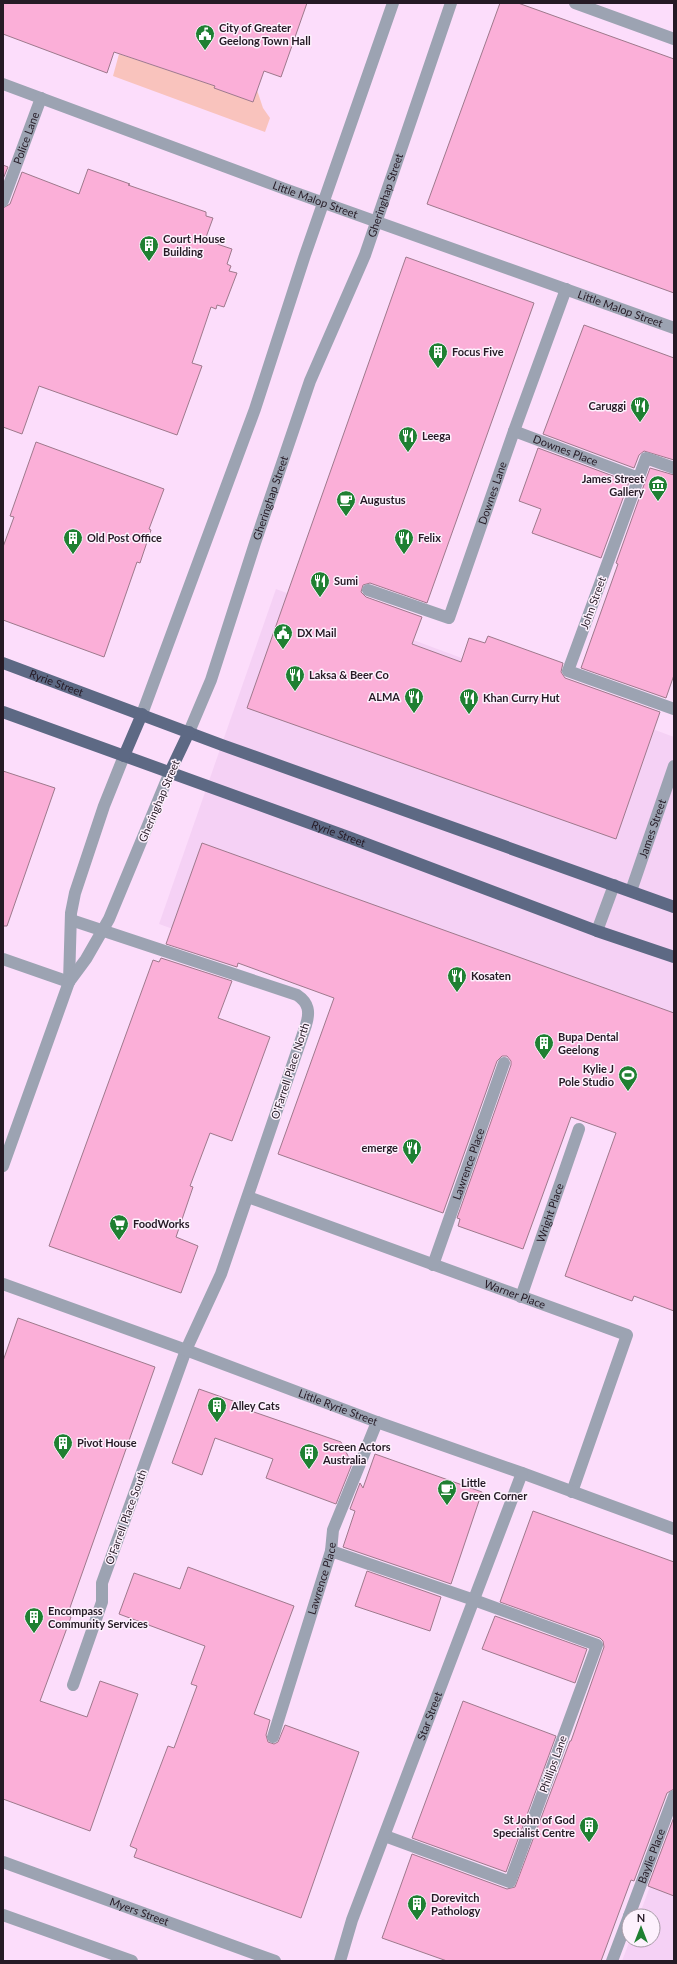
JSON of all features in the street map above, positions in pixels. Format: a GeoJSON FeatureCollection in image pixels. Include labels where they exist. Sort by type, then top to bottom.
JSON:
{"type":"FeatureCollection","features":[{"type":"Feature","properties":{"kind":"main road","name":"Ryrie Street"},"geometry":{"type":"LineString","coordinates":[[3,663],[579,874],[674,907]]}},
{"type":"Feature","properties":{"kind":"main road","name":"Ryrie Street"},"geometry":{"type":"LineString","coordinates":[[3,712],[170,772],[597,931],[674,957]]}},
{"type":"Feature","properties":{"kind":"main road","name":"Gheringhap Street"},"geometry":{"type":"LineString","coordinates":[[124,756],[142,714]]}},
{"type":"Feature","properties":{"kind":"main road","name":"Gheringhap Street"},"geometry":{"type":"LineString","coordinates":[[170,772],[189,732]]}},
{"type":"Feature","properties":{"kind":"street","name":"Gheringhap Street"},"geometry":{"type":"LineString","coordinates":[[142,714],[255,409],[305,254],[393,3]]}},
{"type":"Feature","properties":{"kind":"street","name":"Gheringhap Street"},"geometry":{"type":"LineString","coordinates":[[189,732],[206,694],[310,381],[365,255],[451,3]]}},
{"type":"Feature","properties":{"kind":"street"},"geometry":{"type":"LineString","coordinates":[[575,3],[674,39]]}},
{"type":"Feature","properties":{"kind":"street","name":"Little Malop Street"},"geometry":{"type":"LineString","coordinates":[[3,84],[324,203],[674,328]]}},
{"type":"Feature","properties":{"kind":"street","name":"Police Lane"},"geometry":{"type":"LineString","coordinates":[[3,201],[41,98]]}},
{"type":"Feature","properties":{"kind":"street","name":"Downes Lane"},"geometry":{"type":"LineString","coordinates":[[368,590],[449,618],[514,431],[566,289]]}},
{"type":"Feature","properties":{"kind":"street","name":"Downes Place"},"geometry":{"type":"LineString","coordinates":[[514,431],[639,478]]}},
{"type":"Feature","properties":{"kind":"street","name":"John Street"},"geometry":{"type":"LineString","coordinates":[[674,468],[646,458],[568,671],[674,709]]}},
{"type":"Feature","properties":{"kind":"street","name":"Gheringhap Street"},"geometry":{"type":"LineString","coordinates":[[69,982],[71,920],[75,894],[106,800],[124,756]]}},
{"type":"Feature","properties":{"kind":"street","name":"James Street"},"geometry":{"type":"LineString","coordinates":[[631,891],[674,766]]}},
{"type":"Feature","properties":{"kind":"street","name":"Gheringhap Street"},"geometry":{"type":"LineString","coordinates":[[3,1166],[69,982],[104,930],[170,772]]}},
{"type":"Feature","properties":{"kind":"street"},"geometry":{"type":"LineString","coordinates":[[597,931],[614,885]]}},
{"type":"Feature","properties":{"kind":"street","name":"O'Farrell Place North"},"geometry":{"type":"LineString","coordinates":[[71,920],[297,995],[307,1004],[308,1014],[306,1025],[248,1197],[221,1274],[186,1350]]}},
{"type":"Feature","properties":{"kind":"street"},"geometry":{"type":"LineString","coordinates":[[3,959],[69,982]]}},
{"type":"Feature","properties":{"kind":"street","name":"Lawrence Place"},"geometry":{"type":"LineString","coordinates":[[433,1265],[504,1063]]}},
{"type":"Feature","properties":{"kind":"street","name":"Wright Place"},"geometry":{"type":"LineString","coordinates":[[521,1297],[579,1129]]}},
{"type":"Feature","properties":{"kind":"street","name":"Warner Place"},"geometry":{"type":"LineString","coordinates":[[248,1197],[627,1335],[572,1492]]}},
{"type":"Feature","properties":{"kind":"street","name":"Little Ryrie Street"},"geometry":{"type":"LineString","coordinates":[[3,1284],[186,1350],[377,1422],[674,1529]]}},
{"type":"Feature","properties":{"kind":"street","name":"O'Farrell Place South"},"geometry":{"type":"LineString","coordinates":[[73,1685],[102,1602],[102,1583],[186,1350]]}},
{"type":"Feature","properties":{"kind":"street","name":"Lawrence Place"},"geometry":{"type":"LineString","coordinates":[[272,1737],[331,1551],[332,1530],[377,1422]]}},
{"type":"Feature","properties":{"kind":"street","name":"Star Street"},"geometry":{"type":"LineString","coordinates":[[340,1961],[352,1920],[522,1473]]}},
{"type":"Feature","properties":{"kind":"street"},"geometry":{"type":"LineString","coordinates":[[331,1551],[474,1600]]}},
{"type":"Feature","properties":{"kind":"street","name":"Phillips Lane"},"geometry":{"type":"LineString","coordinates":[[385,1836],[510,1882],[597,1645],[474,1600]]}},
{"type":"Feature","properties":{"kind":"street","name":"Baylie Place"},"geometry":{"type":"LineString","coordinates":[[632,1908],[674,1796]]}},
{"type":"Feature","properties":{"kind":"street","name":"Myers Street"},"geometry":{"type":"LineString","coordinates":[[3,1862],[275,1961]]}},
{"type":"Feature","properties":{"kind":"street"},"geometry":{"type":"LineString","coordinates":[[3,1915],[132,1961]]}},
{"type":"Feature","properties":{"kind":"street","name":"Baylie Place"},"geometry":{"type":"LineString","coordinates":[[612,1961],[621,1937]]}},
{"type":"Feature","properties":{"kind":"shaded area"},"geometry":{"type":"Polygon","coordinates":[[[119,54],[215,86],[214,88],[253,102],[257,90],[263,108],[270,118],[265,132],[113,76],[119,54]]]}},
{"type":"Feature","properties":{"kind":"shaded area"},"geometry":{"type":"Polygon","coordinates":[[[276,589],[674,737],[674,1109],[159,924],[276,589]]]}},
{"type":"Feature","properties":{"kind":"shaded area"},"geometry":{"type":"Polygon","coordinates":[[[674,1822],[674,1961],[622,1961],[627,1948],[661,1948],[661,1908],[642,1908],[674,1822]]]}},
{"type":"Feature","properties":{"kind":"building","name":"City of Greater Geelong Town Hall"},"geometry":{"type":"Polygon","coordinates":[[[3,3],[307,3],[281,77],[264,71],[253,102],[214,88],[215,86],[114,52],[107,73],[3,34],[3,3]]]}},
{"type":"Feature","properties":{"kind":"building"},"geometry":{"type":"Polygon","coordinates":[[[500,3],[518,3],[674,59],[674,293],[427,204],[500,3]]]}},
{"type":"Feature","properties":{"kind":"building"},"geometry":{"type":"Polygon","coordinates":[[[3,165],[8,167],[3,179],[3,165]]]}},
{"type":"Feature","properties":{"kind":"building"},"geometry":{"type":"Polygon","coordinates":[[[88,169],[130,184],[128,185],[206,212],[206,216],[213,218],[205,240],[232,249],[227,264],[231,266],[229,271],[237,273],[224,307],[217,305],[216,309],[211,307],[192,363],[202,366],[177,435],[39,386],[22,434],[3,427],[3,208],[10,204],[22,172],[79,194],[88,169]]]}},
{"type":"Feature","properties":{"kind":"building"},"geometry":{"type":"Polygon","coordinates":[[[406,257],[534,303],[427,603],[370,583],[363,585],[361,592],[366,597],[422,617],[412,644],[461,662],[469,638],[485,643],[488,636],[563,663],[561,672],[565,678],[660,712],[616,839],[247,708],[406,257]]]}},
{"type":"Feature","properties":{"kind":"building"},"geometry":{"type":"Polygon","coordinates":[[[584,325],[674,358],[674,460],[644,451],[639,455],[634,468],[543,434],[584,325]]]}},
{"type":"Feature","properties":{"kind":"building","name":"Old Post Office"},"geometry":{"type":"Polygon","coordinates":[[[36,442],[164,489],[149,529],[151,530],[140,563],[137,562],[104,657],[3,620],[3,547],[14,517],[10,516],[36,442]]]}},
{"type":"Feature","properties":{"kind":"building"},"geometry":{"type":"Polygon","coordinates":[[[538,448],[629,482],[601,558],[532,533],[541,509],[519,501],[538,448]]]}},
{"type":"Feature","properties":{"kind":"building"},"geometry":{"type":"Polygon","coordinates":[[[650,468],[674,475],[674,675],[666,698],[581,668],[650,468]]]}},
{"type":"Feature","properties":{"kind":"building"},"geometry":{"type":"Polygon","coordinates":[[[3,771],[55,788],[7,926],[3,926],[3,771]]]}},
{"type":"Feature","properties":{"kind":"building"},"geometry":{"type":"Polygon","coordinates":[[[202,843],[674,1013],[674,1311],[634,1296],[632,1301],[565,1276],[616,1133],[571,1117],[523,1249],[458,1226],[460,1219],[457,1218],[511,1065],[511,1061],[507,1056],[502,1056],[497,1061],[443,1213],[278,1154],[334,998],[238,963],[237,967],[166,944],[202,843]]]}},
{"type":"Feature","properties":{"kind":"building"},"geometry":{"type":"Polygon","coordinates":[[[161,958],[232,981],[218,1018],[270,1037],[232,1141],[210,1133],[190,1186],[193,1187],[176,1237],[198,1246],[181,1293],[49,1246],[153,960],[159,962],[161,958]]]}},
{"type":"Feature","properties":{"kind":"building"},"geometry":{"type":"Polygon","coordinates":[[[18,1318],[155,1367],[67,1616],[71,1617],[40,1701],[87,1717],[100,1681],[138,1694],[90,1831],[3,1799],[3,1361],[18,1318]]]}},
{"type":"Feature","properties":{"kind":"building"},"geometry":{"type":"Polygon","coordinates":[[[199,1389],[253,1408],[251,1411],[341,1442],[352,1464],[336,1504],[266,1478],[273,1459],[215,1438],[202,1475],[172,1463],[199,1389]]]}},
{"type":"Feature","properties":{"kind":"building"},"geometry":{"type":"Polygon","coordinates":[[[375,1454],[482,1492],[451,1584],[343,1547],[355,1511],[350,1509],[360,1483],[363,1488],[375,1454]]]}},
{"type":"Feature","properties":{"kind":"building"},"geometry":{"type":"Polygon","coordinates":[[[533,1511],[674,1562],[674,1789],[667,1793],[634,1881],[631,1880],[601,1961],[447,1961],[382,1938],[412,1854],[507,1889],[515,1887],[571,1741],[604,1647],[603,1641],[600,1638],[500,1602],[533,1511]]]}},
{"type":"Feature","properties":{"kind":"building"},"geometry":{"type":"Polygon","coordinates":[[[188,1567],[294,1606],[254,1714],[270,1720],[266,1735],[268,1742],[274,1744],[278,1742],[285,1725],[359,1752],[301,1918],[134,1857],[137,1849],[130,1846],[168,1746],[174,1748],[197,1686],[191,1684],[205,1646],[119,1614],[134,1573],[180,1589],[188,1567]]]}},
{"type":"Feature","properties":{"kind":"building"},"geometry":{"type":"Polygon","coordinates":[[[367,1571],[441,1597],[430,1631],[355,1606],[367,1571]]]}},
{"type":"Feature","properties":{"kind":"building"},"geometry":{"type":"Polygon","coordinates":[[[495,1616],[587,1649],[575,1683],[482,1649],[495,1616]]]}},
{"type":"Feature","properties":{"kind":"building"},"geometry":{"type":"Polygon","coordinates":[[[463,1701],[556,1736],[506,1872],[412,1838],[463,1701]]]}},
{"type":"Feature","properties":{"kind":"building"},"geometry":{"type":"Polygon","coordinates":[[[674,1817],[674,1896],[648,1886],[674,1817]]]}},
{"type":"Feature","properties":{"kind":"place","name":"City of Greater Geelong Town Hall"},"geometry":{"type":"Point","coordinates":[205,51]}},
{"type":"Feature","properties":{"kind":"place","name":"Court House Building"},"geometry":{"type":"Point","coordinates":[149,262]}},
{"type":"Feature","properties":{"kind":"place","name":"Focus Five"},"geometry":{"type":"Point","coordinates":[438,369]}},
{"type":"Feature","properties":{"kind":"place","name":"Caruggi"},"geometry":{"type":"Point","coordinates":[640,423]}},
{"type":"Feature","properties":{"kind":"place","name":"Leega"},"geometry":{"type":"Point","coordinates":[408,453]}},
{"type":"Feature","properties":{"kind":"place","name":"James Street Gallery"},"geometry":{"type":"Point","coordinates":[658,502]}},
{"type":"Feature","properties":{"kind":"place","name":"Augustus"},"geometry":{"type":"Point","coordinates":[346,517]}},
{"type":"Feature","properties":{"kind":"place","name":"Old Post Office"},"geometry":{"type":"Point","coordinates":[73,555]}},
{"type":"Feature","properties":{"kind":"place","name":"Felix"},"geometry":{"type":"Point","coordinates":[404,555]}},
{"type":"Feature","properties":{"kind":"place","name":"Sumi"},"geometry":{"type":"Point","coordinates":[320,598]}},
{"type":"Feature","properties":{"kind":"place","name":"DX Mail"},"geometry":{"type":"Point","coordinates":[283,650]}},
{"type":"Feature","properties":{"kind":"place","name":"Laksa & Beer Co"},"geometry":{"type":"Point","coordinates":[295,692]}},
{"type":"Feature","properties":{"kind":"place","name":"ALMA"},"geometry":{"type":"Point","coordinates":[414,714]}},
{"type":"Feature","properties":{"kind":"place","name":"Khan Curry Hut"},"geometry":{"type":"Point","coordinates":[469,715]}},
{"type":"Feature","properties":{"kind":"place","name":"Kosaten"},"geometry":{"type":"Point","coordinates":[457,993]}},
{"type":"Feature","properties":{"kind":"place","name":"Bupa Dental Geelong"},"geometry":{"type":"Point","coordinates":[544,1060]}},
{"type":"Feature","properties":{"kind":"place","name":"Kylie J Pole Studio"},"geometry":{"type":"Point","coordinates":[628,1092]}},
{"type":"Feature","properties":{"kind":"place","name":"emerge"},"geometry":{"type":"Point","coordinates":[412,1165]}},
{"type":"Feature","properties":{"kind":"place","name":"FoodWorks"},"geometry":{"type":"Point","coordinates":[119,1241]}},
{"type":"Feature","properties":{"kind":"place","name":"Alley Cats"},"geometry":{"type":"Point","coordinates":[217,1423]}},
{"type":"Feature","properties":{"kind":"place","name":"Pivot House"},"geometry":{"type":"Point","coordinates":[63,1460]}},
{"type":"Feature","properties":{"kind":"place","name":"Screen Actors Australia"},"geometry":{"type":"Point","coordinates":[309,1470]}},
{"type":"Feature","properties":{"kind":"place","name":"Little Green Corner"},"geometry":{"type":"Point","coordinates":[447,1506]}},
{"type":"Feature","properties":{"kind":"place","name":"Encompass Community Services"},"geometry":{"type":"Point","coordinates":[34,1634]}},
{"type":"Feature","properties":{"kind":"place","name":"St John of God Specialist Centre"},"geometry":{"type":"Point","coordinates":[589,1843]}},
{"type":"Feature","properties":{"kind":"place","name":"Dorevitch Pathology"},"geometry":{"type":"Point","coordinates":[417,1921]}}]}
